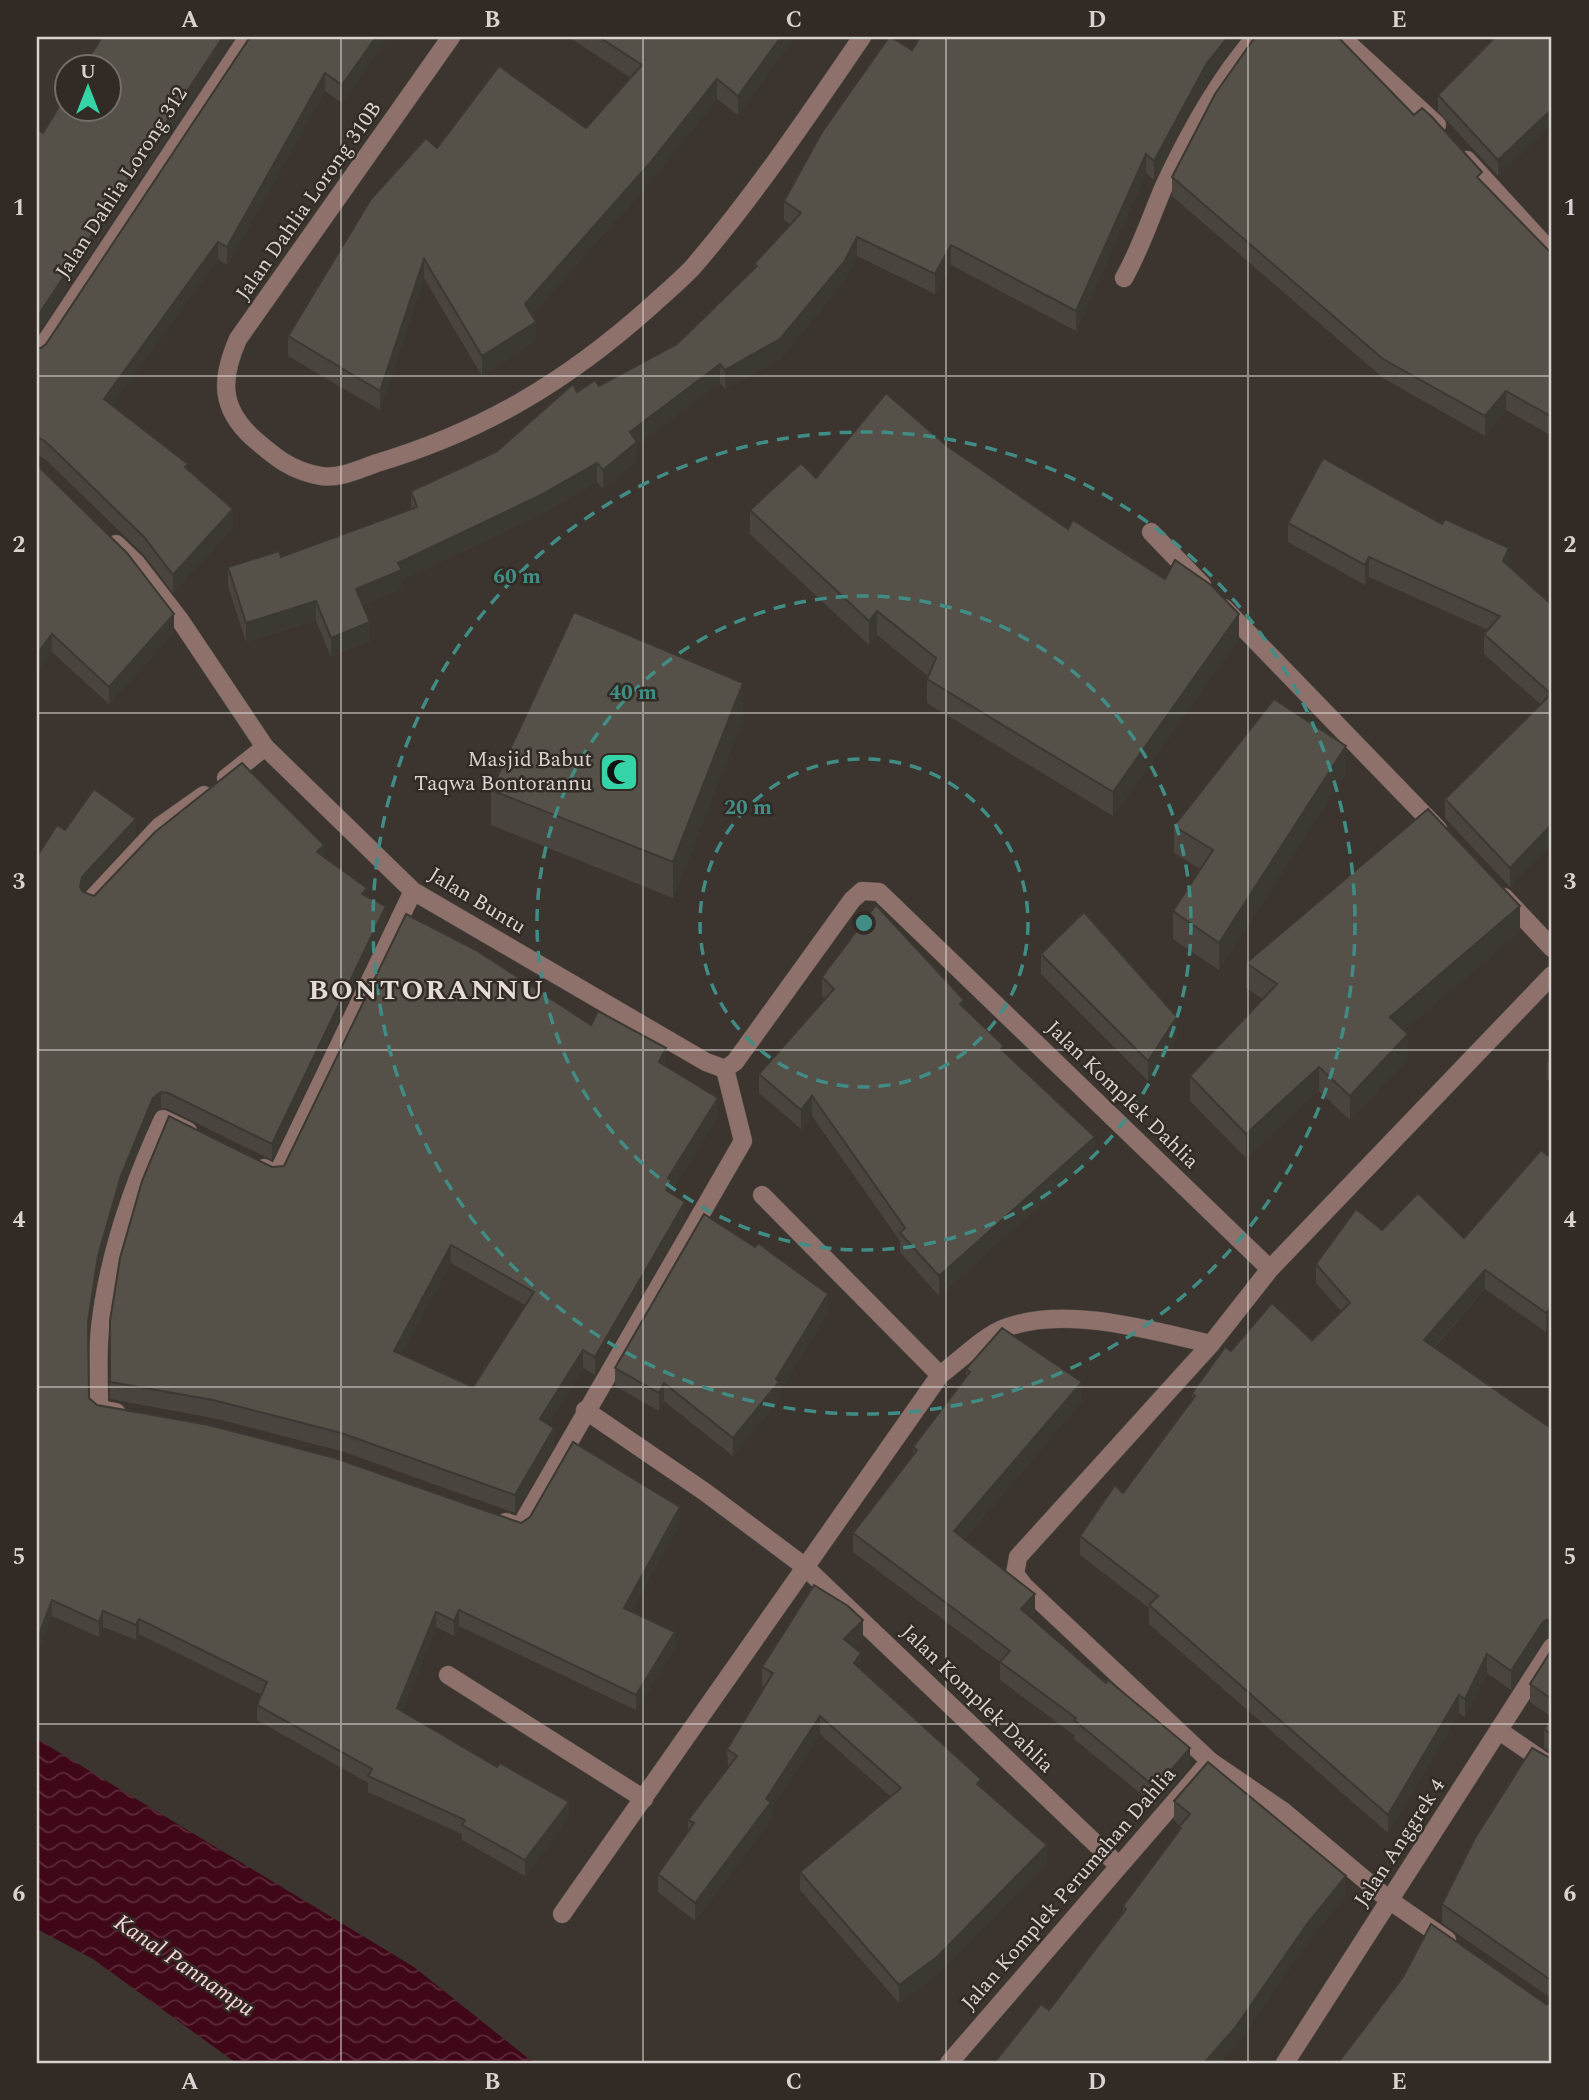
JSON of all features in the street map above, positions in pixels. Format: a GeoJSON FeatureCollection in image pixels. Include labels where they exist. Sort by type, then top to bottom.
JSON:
{"type":"FeatureCollection","features":[{"type":"Feature","properties":{"kind":"street","name":"Jalan Dahlia Lorong 312"},"geometry":{"type":"LineString","coordinates":[[37,355],[248,37]]}},
{"type":"Feature","properties":{"kind":"street","name":"Jalan Dahlia Lorong 310B"},"geometry":{"type":"LineString","coordinates":[[451,37],[238,339],[226,367],[226,399],[245,430],[284,466],[323,476],[341,474],[427,448],[518,407],[619,334],[691,269],[772,169],[862,37]]}},
{"type":"Feature","properties":{"kind":"street"},"geometry":{"type":"LineString","coordinates":[[1124,278],[1167,180],[1202,115],[1229,69],[1255,37]]}},
{"type":"Feature","properties":{"kind":"street"},"geometry":{"type":"LineString","coordinates":[[1341,37],[1451,140],[1552,253]]}},
{"type":"Feature","properties":{"kind":"street","name":"Jalan Buntu"},"geometry":{"type":"LineString","coordinates":[[102,529],[136,563],[180,620],[262,742],[414,891],[706,1062],[724,1069]]}},
{"type":"Feature","properties":{"kind":"street"},"geometry":{"type":"LineString","coordinates":[[1151,532],[1447,838]]}},
{"type":"Feature","properties":{"kind":"street"},"geometry":{"type":"LineString","coordinates":[[92,900],[159,826],[262,742]]}},
{"type":"Feature","properties":{"kind":"street"},"geometry":{"type":"LineString","coordinates":[[1493,886],[1552,948]]}},
{"type":"Feature","properties":{"kind":"street"},"geometry":{"type":"LineString","coordinates":[[243,1158],[277,1175],[414,891]]}},
{"type":"Feature","properties":{"kind":"street","name":"Jalan Komplek Dahlia"},"geometry":{"type":"LineString","coordinates":[[724,1069],[735,1062],[852,900],[862,891],[879,892],[1270,1269]]}},
{"type":"Feature","properties":{"kind":"street"},"geometry":{"type":"LineString","coordinates":[[1465,1953],[1389,1900],[1283,1811],[1210,1761],[1024,1586],[1015,1574],[1018,1557],[1211,1344],[1270,1269],[1552,975]]}},
{"type":"Feature","properties":{"kind":"street"},"geometry":{"type":"LineString","coordinates":[[484,1513],[520,1527],[585,1410],[743,1141],[724,1069]]}},
{"type":"Feature","properties":{"kind":"street"},"geometry":{"type":"LineString","coordinates":[[136,1416],[99,1409],[100,1329],[117,1236],[144,1160],[163,1119],[209,1141]]}},
{"type":"Feature","properties":{"kind":"street"},"geometry":{"type":"LineString","coordinates":[[762,1195],[940,1376]]}},
{"type":"Feature","properties":{"kind":"street"},"geometry":{"type":"LineString","coordinates":[[562,1914],[940,1376],[1002,1328],[1031,1320],[1059,1318],[1145,1329],[1211,1344]]}},
{"type":"Feature","properties":{"kind":"street","name":"Jalan Komplek Dahlia"},"geometry":{"type":"LineString","coordinates":[[585,1410],[705,1492],[804,1566],[1118,1865]]}},
{"type":"Feature","properties":{"kind":"street","name":"Jalan Anggrek 4"},"geometry":{"type":"LineString","coordinates":[[1286,2063],[1389,1900],[1501,1732],[1552,1647]]}},
{"type":"Feature","properties":{"kind":"street"},"geometry":{"type":"LineString","coordinates":[[448,1675],[644,1799]]}},
{"type":"Feature","properties":{"kind":"street"},"geometry":{"type":"LineString","coordinates":[[1501,1732],[1552,1767]]}},
{"type":"Feature","properties":{"kind":"street","name":"Jalan Komplek Perumahan Dahlia"},"geometry":{"type":"LineString","coordinates":[[949,2063],[1210,1761]]}},
{"type":"Feature","properties":{"kind":"water","name":"Kanal Pannampu"},"geometry":{"type":"Polygon","coordinates":[[[37,1739],[414,1967],[534,2063],[236,2063],[93,1959],[37,1929],[37,1739]]]}},
{"type":"Feature","properties":{"kind":"building"},"geometry":{"type":"Polygon","coordinates":[[[102,37],[223,37],[37,317],[37,129],[43,133],[52,118],[52,122],[122,122],[122,52],[93,52],[102,37]]]}},
{"type":"Feature","properties":{"kind":"building"},"geometry":{"type":"Polygon","coordinates":[[[250,37],[376,37],[342,85],[325,73],[227,247],[218,242],[104,399],[188,464],[185,467],[233,509],[173,575],[144,537],[45,441],[37,439],[37,348],[46,344],[250,37]]]}},
{"type":"Feature","properties":{"kind":"building"},"geometry":{"type":"Polygon","coordinates":[[[599,37],[781,37],[738,96],[717,79],[649,164],[525,304],[536,322],[482,356],[424,259],[380,391],[288,336],[371,199],[426,138],[437,148],[499,66],[586,128],[642,65],[599,37]]]}},
{"type":"Feature","properties":{"kind":"building"},"geometry":{"type":"Polygon","coordinates":[[[889,37],[912,50],[920,37],[1228,37],[1207,63],[1154,161],[1146,154],[1076,311],[951,245],[935,274],[857,237],[844,262],[780,339],[725,370],[720,364],[630,432],[637,442],[603,470],[597,463],[541,495],[398,563],[402,570],[356,589],[370,622],[331,638],[316,601],[246,623],[228,567],[279,551],[281,557],[417,507],[411,491],[496,452],[573,384],[577,392],[595,380],[599,386],[677,344],[757,266],[754,264],[801,213],[784,201],[822,132],[889,37]]]}},
{"type":"Feature","properties":{"kind":"building"},"geometry":{"type":"Polygon","coordinates":[[[1255,37],[1338,37],[1414,115],[1422,108],[1432,117],[1482,172],[1477,177],[1552,254],[1552,417],[1506,391],[1485,416],[1383,359],[1172,177],[1215,94],[1255,37]]]}},
{"type":"Feature","properties":{"kind":"building"},"geometry":{"type":"Polygon","coordinates":[[[1495,37],[1552,37],[1552,109],[1498,160],[1438,95],[1495,37]]]}},
{"type":"Feature","properties":{"kind":"building"},"geometry":{"type":"Polygon","coordinates":[[[886,393],[947,446],[1068,529],[1073,520],[1165,579],[1175,560],[1211,585],[1239,614],[1113,792],[927,679],[936,658],[877,611],[869,621],[750,510],[801,463],[816,478],[886,393]]]}},
{"type":"Feature","properties":{"kind":"building"},"geometry":{"type":"Polygon","coordinates":[[[1323,458],[1442,524],[1445,519],[1509,548],[1503,561],[1552,605],[1552,824],[1510,868],[1445,799],[1551,694],[1484,634],[1500,616],[1369,557],[1365,565],[1288,523],[1323,458]]]}},
{"type":"Feature","properties":{"kind":"building"},"geometry":{"type":"Polygon","coordinates":[[[37,465],[127,553],[174,614],[109,687],[52,634],[37,654],[37,465]]]}},
{"type":"Feature","properties":{"kind":"building","name":"Masjid Babut Taqwa Bontorannu"},"geometry":{"type":"Polygon","coordinates":[[[574,612],[743,683],[673,862],[491,790],[574,612]]]}},
{"type":"Feature","properties":{"kind":"building"},"geometry":{"type":"Polygon","coordinates":[[[1274,699],[1346,746],[1219,943],[1173,911],[1213,850],[1174,826],[1274,699]]]}},
{"type":"Feature","properties":{"kind":"building"},"geometry":{"type":"Polygon","coordinates":[[[242,763],[324,845],[317,852],[367,888],[362,894],[386,906],[272,1144],[168,1093],[161,1092],[153,1098],[121,1176],[98,1256],[88,1322],[89,1398],[97,1405],[209,1425],[335,1458],[521,1523],[530,1517],[573,1442],[680,1507],[624,1608],[675,1632],[636,1695],[459,1610],[454,1621],[436,1612],[397,1708],[497,1767],[500,1763],[569,1802],[525,1860],[462,1825],[465,1820],[368,1776],[372,1769],[257,1705],[267,1682],[139,1619],[136,1625],[103,1611],[99,1622],[52,1600],[37,1640],[37,854],[57,825],[65,830],[94,789],[136,819],[82,877],[80,887],[83,892],[94,896],[155,832],[242,763]]]}},
{"type":"Feature","properties":{"kind":"building"},"geometry":{"type":"Polygon","coordinates":[[[1428,809],[1520,906],[1390,1017],[1408,1034],[1350,1096],[1319,1067],[1246,1134],[1190,1076],[1277,984],[1246,963],[1428,809]]]}},
{"type":"Feature","properties":{"kind":"building"},"geometry":{"type":"Polygon","coordinates":[[[876,905],[964,1000],[960,1004],[1004,1046],[1001,1049],[1095,1137],[939,1276],[900,1233],[905,1228],[812,1096],[801,1110],[759,1074],[834,989],[822,977],[876,905]]]}},
{"type":"Feature","properties":{"kind":"building"},"geometry":{"type":"Polygon","coordinates":[[[1084,912],[1177,1017],[1148,1061],[1041,954],[1084,912]]]}},
{"type":"Feature","properties":{"kind":"building"},"geometry":{"type":"Polygon","coordinates":[[[406,914],[476,950],[591,1025],[598,1011],[666,1048],[659,1062],[718,1098],[668,1178],[672,1180],[666,1190],[685,1202],[595,1357],[583,1350],[540,1419],[554,1428],[515,1495],[341,1433],[213,1400],[110,1382],[110,1321],[120,1258],[142,1181],[169,1116],[272,1167],[284,1166],[406,914]],[[451,1245],[394,1351],[473,1387],[534,1292],[451,1245]]]}},
{"type":"Feature","properties":{"kind":"building"},"geometry":{"type":"Polygon","coordinates":[[[1541,1150],[1552,1159],[1552,1308],[1546,1313],[1485,1270],[1424,1340],[1552,1429],[1552,1617],[1543,1622],[1511,1671],[1487,1654],[1465,1699],[1459,1695],[1388,1815],[1149,1605],[1158,1596],[1080,1536],[1115,1485],[1123,1493],[1195,1396],[1192,1393],[1225,1347],[1231,1351],[1272,1303],[1312,1340],[1350,1303],[1316,1264],[1356,1209],[1382,1230],[1418,1193],[1464,1238],[1541,1150]]]}},
{"type":"Feature","properties":{"kind":"building"},"geometry":{"type":"Polygon","coordinates":[[[704,1214],[755,1247],[758,1243],[828,1294],[776,1379],[779,1382],[733,1438],[664,1383],[659,1393],[615,1368],[704,1214]]]}},
{"type":"Feature","properties":{"kind":"building"},"geometry":{"type":"Polygon","coordinates":[[[1002,1328],[1082,1382],[954,1531],[1035,1594],[1021,1609],[1106,1683],[1108,1680],[1190,1748],[1156,1788],[1074,1720],[1076,1718],[1000,1662],[1010,1651],[853,1533],[917,1450],[913,1447],[970,1372],[966,1369],[1002,1328]]]}},
{"type":"Feature","properties":{"kind":"building"},"geometry":{"type":"Polygon","coordinates":[[[814,1585],[848,1606],[863,1620],[844,1639],[861,1653],[854,1663],[981,1779],[977,1784],[1047,1845],[937,1957],[899,1985],[800,1872],[901,1788],[820,1716],[766,1799],[771,1802],[695,1903],[658,1874],[694,1823],[688,1820],[737,1756],[727,1749],[773,1673],[762,1667],[814,1585]]]}},
{"type":"Feature","properties":{"kind":"building"},"geometry":{"type":"Polygon","coordinates":[[[1552,1649],[1552,1699],[1530,1684],[1552,1649]]]}},
{"type":"Feature","properties":{"kind":"building"},"geometry":{"type":"Polygon","coordinates":[[[1552,1716],[1552,1735],[1544,1729],[1552,1716]]]}},
{"type":"Feature","properties":{"kind":"building"},"geometry":{"type":"Polygon","coordinates":[[[1532,1748],[1552,1759],[1552,1981],[1442,1904],[1475,1838],[1532,1748]]]}},
{"type":"Feature","properties":{"kind":"building"},"geometry":{"type":"Polygon","coordinates":[[[1208,1762],[1346,1876],[1307,1924],[1235,2028],[1204,2063],[994,2063],[1041,2004],[1049,2010],[1126,1909],[1123,1906],[1190,1814],[1174,1801],[1208,1762]]]}},
{"type":"Feature","properties":{"kind":"building"},"geometry":{"type":"Polygon","coordinates":[[[1431,1924],[1546,2004],[1552,2004],[1552,2063],[1338,2063],[1403,1977],[1431,1924]]]}},
{"type":"Feature","properties":{"kind":"place","name":"Masjid Babut Taqwa Bontorannu"},"geometry":{"type":"Point","coordinates":[619,772]}},
{"type":"Feature","properties":{"kind":"district","name":"BONTORANNU"},"geometry":{"type":"Point","coordinates":[427,990]}}]}
